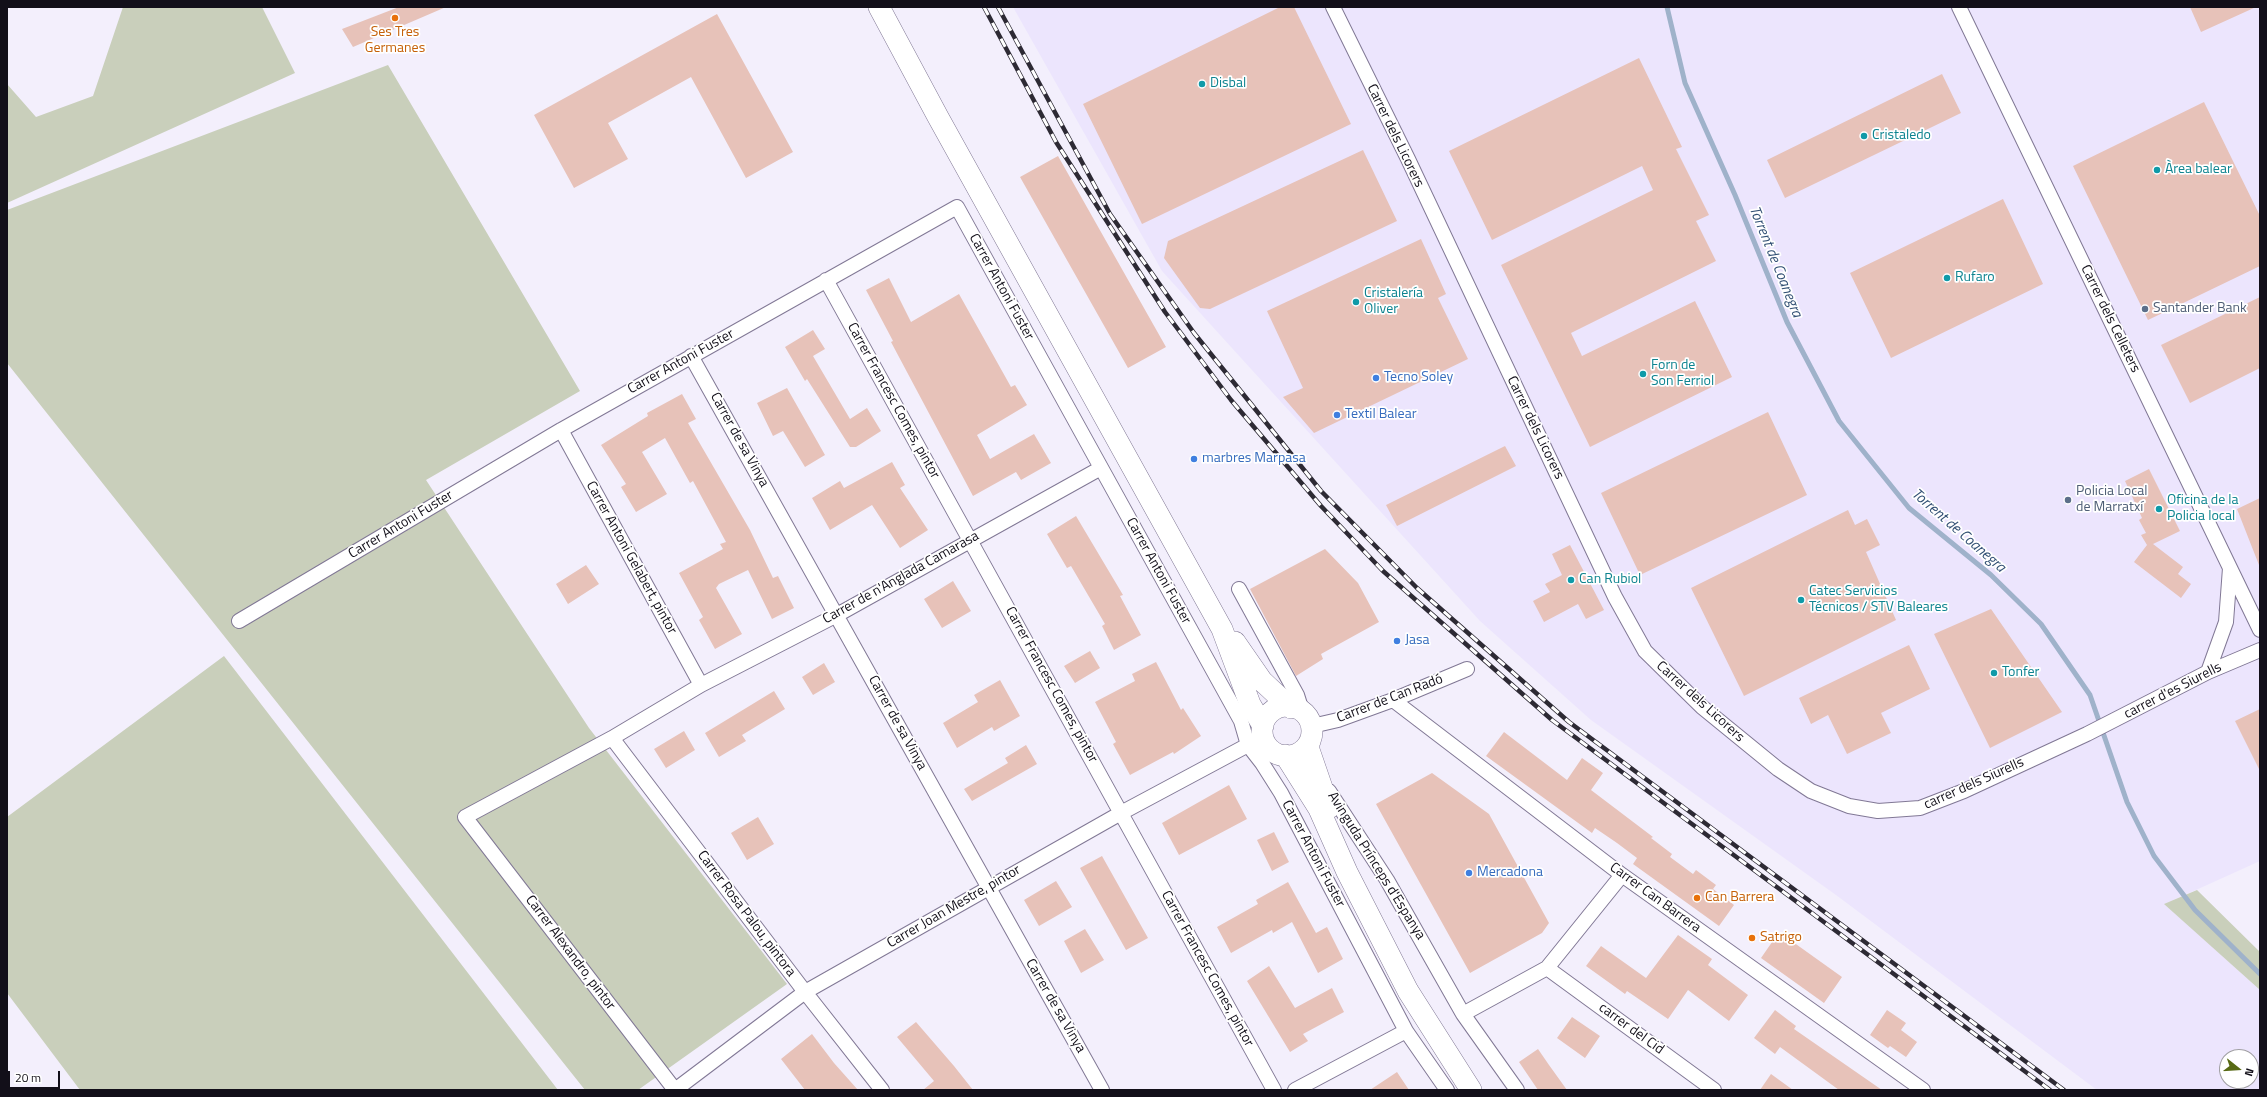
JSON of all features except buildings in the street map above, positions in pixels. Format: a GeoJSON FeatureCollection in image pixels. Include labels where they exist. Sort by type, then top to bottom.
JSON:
{"type":"FeatureCollection","features":[{"type":"Feature","properties":{"kind":"main road"},"geometry":{"type":"LineString","coordinates":[[879,7],[938,118],[1222,629],[1250,704],[1263,726]]}},
{"type":"Feature","properties":{"kind":"main road"},"geometry":{"type":"LineString","coordinates":[[1222,629],[1235,643],[1262,681],[1301,715],[1310,754],[1328,804],[1347,872]]}},
{"type":"Feature","properties":{"kind":"main road"},"geometry":{"type":"LineString","coordinates":[[1301,715],[1281,708],[1272,712],[1263,726],[1262,736],[1264,742],[1274,752],[1285,755],[1310,754]]}},
{"type":"Feature","properties":{"kind":"main road"},"geometry":{"type":"LineString","coordinates":[[1285,755],[1319,809],[1347,872],[1408,992],[1471,1090]]}},
{"type":"Feature","properties":{"kind":"street","name":"Carrer dels Licorers"},"geometry":{"type":"LineString","coordinates":[[1333,7],[1408,159],[1615,597],[1645,651],[1702,707],[1778,769],[1811,791]]}},
{"type":"Feature","properties":{"kind":"street","name":"Carrer dels Celleters"},"geometry":{"type":"LineString","coordinates":[[1959,7],[2260,630]]}},
{"type":"Feature","properties":{"kind":"street","name":"Carrer Antoni Fuster"},"geometry":{"type":"LineString","coordinates":[[239,621],[561,430],[957,207],[1242,721],[1248,745],[1262,763],[1281,793],[1406,1031],[1447,1090]]}},
{"type":"Feature","properties":{"kind":"street","name":"Carrer Francesc Comes, pintor"},"geometry":{"type":"LineString","coordinates":[[826,280],[1274,1090]]}},
{"type":"Feature","properties":{"kind":"street","name":"Carrer de sa Vinya"},"geometry":{"type":"LineString","coordinates":[[691,356],[1102,1090]]}},
{"type":"Feature","properties":{"kind":"street","name":"Carrer Antoni Gelabert, pintor"},"geometry":{"type":"LineString","coordinates":[[561,430],[700,685]]}},
{"type":"Feature","properties":{"kind":"street","name":"Carrer de n'Anglada Camarasa"},"geometry":{"type":"LineString","coordinates":[[465,816],[612,738],[700,685],[837,615],[970,539],[1101,468]]}},
{"type":"Feature","properties":{"kind":"street"},"geometry":{"type":"LineString","coordinates":[[2208,672],[2226,622],[2230,568]]}},
{"type":"Feature","properties":{"kind":"street"},"geometry":{"type":"LineString","coordinates":[[1239,589],[1297,695],[1301,715]]}},
{"type":"Feature","properties":{"kind":"street","name":"carrer d'es Siurells"},"geometry":{"type":"LineString","coordinates":[[2087,734],[2208,672],[2260,650]]}},
{"type":"Feature","properties":{"kind":"street","name":"Carrer de Can Radó"},"geometry":{"type":"LineString","coordinates":[[1301,715],[1338,720],[1393,700],[1467,669]]}},
{"type":"Feature","properties":{"kind":"street","name":"Carrer Can Barrera"},"geometry":{"type":"LineString","coordinates":[[1393,700],[1622,875],[1923,1090]]}},
{"type":"Feature","properties":{"kind":"street","name":"carrer dels Siurells"},"geometry":{"type":"LineString","coordinates":[[1811,791],[1848,806],[1878,812],[1920,808],[1964,791],[2087,734]]}},
{"type":"Feature","properties":{"kind":"street","name":"Carrer Rosa Palou, pintora"},"geometry":{"type":"LineString","coordinates":[[612,738],[805,992],[882,1090]]}},
{"type":"Feature","properties":{"kind":"street","name":"Carrer Joan Mestre, pintor"},"geometry":{"type":"LineString","coordinates":[[675,1090],[805,992],[987,887],[1248,745]]}},
{"type":"Feature","properties":{"kind":"street","name":"Avinguda Prínceps d'Espanya"},"geometry":{"type":"LineString","coordinates":[[1310,754],[1335,800],[1387,880],[1463,1014],[1517,1090]]}},
{"type":"Feature","properties":{"kind":"street","name":"Carrer Alexandro, pintor"},"geometry":{"type":"LineString","coordinates":[[465,816],[675,1090]]}},
{"type":"Feature","properties":{"kind":"street"},"geometry":{"type":"LineString","coordinates":[[1463,1014],[1548,968],[1622,875]]}},
{"type":"Feature","properties":{"kind":"street","name":"carrer del Cid"},"geometry":{"type":"LineString","coordinates":[[1548,968],[1714,1090]]}},
{"type":"Feature","properties":{"kind":"street"},"geometry":{"type":"LineString","coordinates":[[1295,1090],[1406,1031]]}},
{"type":"Feature","properties":{"kind":"shaded area"},"geometry":{"type":"Polygon","coordinates":[[[1013,7],[2260,7],[2260,861],[2165,904],[2260,990],[2260,1090],[2097,1090],[1836,895],[1591,720],[1480,621],[1162,271],[1013,7]]]}},
{"type":"Feature","properties":{"kind":"green space"},"geometry":{"type":"Polygon","coordinates":[[[123,7],[262,7],[295,73],[7,203],[7,84],[36,117],[93,96],[123,7]]]}},
{"type":"Feature","properties":{"kind":"green space"},"geometry":{"type":"Polygon","coordinates":[[[388,65],[580,391],[426,480],[589,728],[787,984],[638,1090],[585,1090],[7,363],[7,210],[388,65]]]}},
{"type":"Feature","properties":{"kind":"green space"},"geometry":{"type":"Polygon","coordinates":[[[224,656],[558,1090],[80,1090],[7,993],[7,817],[224,656]]]}},
{"type":"Feature","properties":{"kind":"green space"},"geometry":{"type":"Polygon","coordinates":[[[2197,890],[2260,952],[2260,990],[2164,904],[2197,890]]]}},
{"type":"Feature","properties":{"kind":"waterway","name":"Torrent de Coanegra"},"geometry":{"type":"LineString","coordinates":[[1667,7],[1685,83],[1735,195],[1787,322],[1839,421],[1909,508],[1991,575],[2041,624],[2090,695],[2127,802],[2154,856],[2195,910],[2260,974]]}},
{"type":"Feature","properties":{"kind":"railway"},"geometry":{"type":"LineString","coordinates":[[984,7],[1056,142],[1165,312],[1231,400],[1321,506],[1383,571],[1552,720],[2050,1090]]}},
{"type":"Feature","properties":{"kind":"railway"},"geometry":{"type":"LineString","coordinates":[[998,7],[1110,214],[1194,333],[1321,491],[1417,588],[1569,722],[2064,1090]]}},
{"type":"Feature","properties":{"kind":"place","name":"Ses Tres Germanes"},"geometry":{"type":"Point","coordinates":[395,18]}},
{"type":"Feature","properties":{"kind":"place","name":"Disbal"},"geometry":{"type":"Point","coordinates":[1202,84]}},
{"type":"Feature","properties":{"kind":"place","name":"Cristaledo"},"geometry":{"type":"Point","coordinates":[1864,136]}},
{"type":"Feature","properties":{"kind":"place","name":"Àrea balear"},"geometry":{"type":"Point","coordinates":[2157,170]}},
{"type":"Feature","properties":{"kind":"place","name":"Rufaro"},"geometry":{"type":"Point","coordinates":[1947,278]}},
{"type":"Feature","properties":{"kind":"place","name":"Cristalería Oliver"},"geometry":{"type":"Point","coordinates":[1356,302]}},
{"type":"Feature","properties":{"kind":"place","name":"Santander Bank"},"geometry":{"type":"Point","coordinates":[2145,309]}},
{"type":"Feature","properties":{"kind":"place","name":"Forn de Son Ferriol"},"geometry":{"type":"Point","coordinates":[1643,374]}},
{"type":"Feature","properties":{"kind":"place","name":"Tecno Soley"},"geometry":{"type":"Point","coordinates":[1376,378]}},
{"type":"Feature","properties":{"kind":"place","name":"Textil Balear"},"geometry":{"type":"Point","coordinates":[1337,415]}},
{"type":"Feature","properties":{"kind":"place","name":"marbres Marpasa"},"geometry":{"type":"Point","coordinates":[1194,459]}},
{"type":"Feature","properties":{"kind":"place","name":"Policia Local de Marratxí"},"geometry":{"type":"Point","coordinates":[2068,500]}},
{"type":"Feature","properties":{"kind":"place","name":"Oficina de la Policia local"},"geometry":{"type":"Point","coordinates":[2159,509]}},
{"type":"Feature","properties":{"kind":"place","name":"Can Rubiol"},"geometry":{"type":"Point","coordinates":[1571,580]}},
{"type":"Feature","properties":{"kind":"place","name":"Catec Servicios Técnicos / STV Baleares"},"geometry":{"type":"Point","coordinates":[1801,600]}},
{"type":"Feature","properties":{"kind":"place","name":"Jasa"},"geometry":{"type":"Point","coordinates":[1397,641]}},
{"type":"Feature","properties":{"kind":"place","name":"Tonfer"},"geometry":{"type":"Point","coordinates":[1994,673]}},
{"type":"Feature","properties":{"kind":"place","name":"Mercadona"},"geometry":{"type":"Point","coordinates":[1469,873]}},
{"type":"Feature","properties":{"kind":"place","name":"Can Barrera"},"geometry":{"type":"Point","coordinates":[1697,898]}},
{"type":"Feature","properties":{"kind":"place","name":"Satrigo"},"geometry":{"type":"Point","coordinates":[1752,938]}}]}
